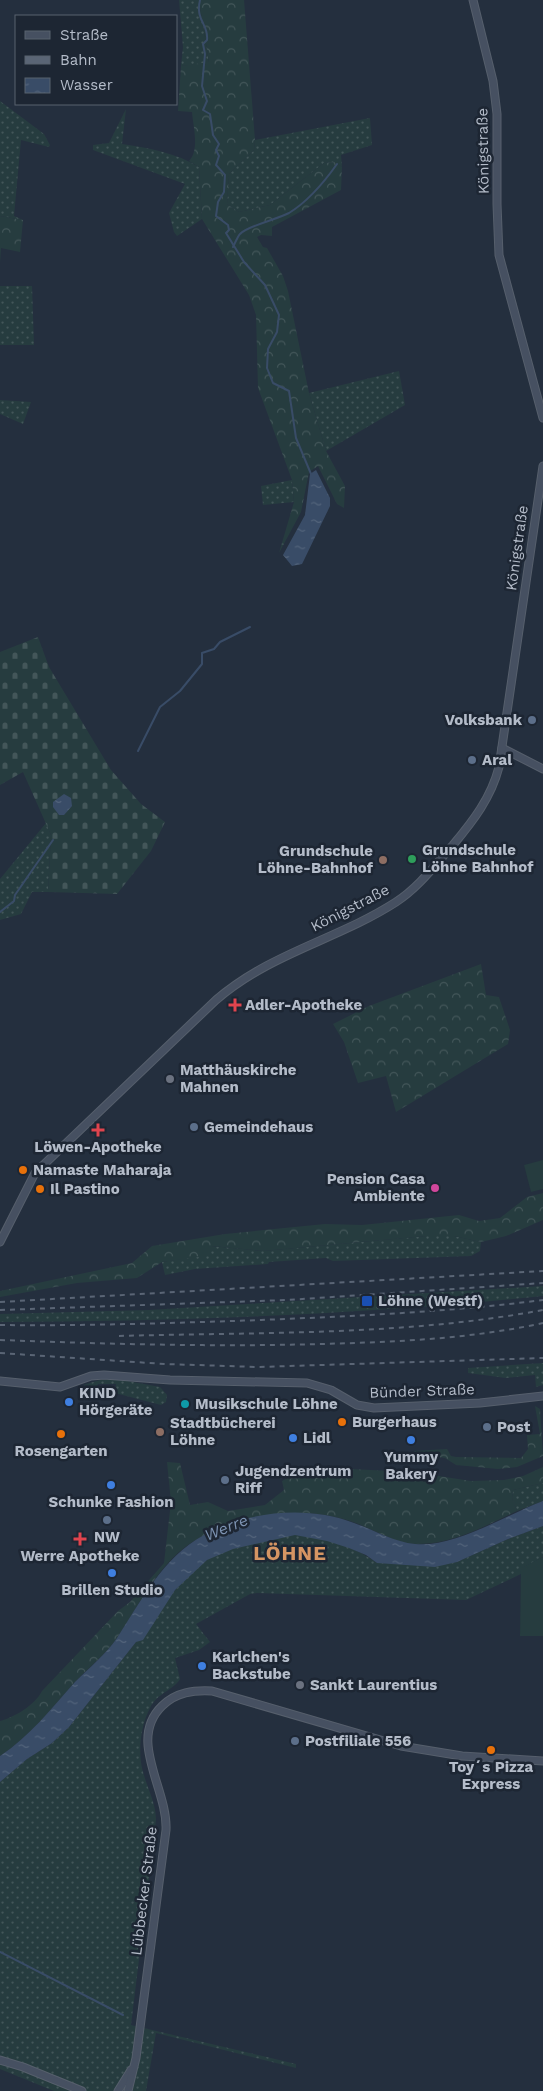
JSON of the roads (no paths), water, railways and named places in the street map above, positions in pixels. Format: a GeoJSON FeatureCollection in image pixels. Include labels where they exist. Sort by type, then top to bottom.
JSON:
{"type":"FeatureCollection","features":[{"type":"Feature","properties":{"kind":"main road","name":"Königstraße"},"geometry":{"type":"LineString","coordinates":[[473,0],[493,81],[497,114],[499,255],[543,418]]}},
{"type":"Feature","properties":{"kind":"main road","name":"Königstraße"},"geometry":{"type":"LineString","coordinates":[[0,1242],[35,1173],[216,1000],[232,986],[268,965],[368,918],[409,892],[432,870],[480,810],[494,783],[502,748],[543,466]]}},
{"type":"Feature","properties":{"kind":"main road"},"geometry":{"type":"LineString","coordinates":[[502,748],[543,768]]}},
{"type":"Feature","properties":{"kind":"main road","name":"Bünder Straße"},"geometry":{"type":"LineString","coordinates":[[0,1381],[51,1387],[68,1385],[97,1375],[170,1380],[307,1383],[330,1390],[357,1405],[374,1408],[480,1403],[543,1396]]}},
{"type":"Feature","properties":{"kind":"main road","name":"Lübbecker Straße"},"geometry":{"type":"LineString","coordinates":[[128,2091],[136,2058],[166,1830],[164,1804],[149,1755],[148,1734],[152,1720],[162,1706],[175,1696],[201,1690],[224,1694],[401,1746],[431,1752],[497,1759],[543,1761]]}},
{"type":"Feature","properties":{"kind":"main road","name":"Lübbecker Straße"},"geometry":{"type":"LineString","coordinates":[[118,2091],[130,2073],[136,2058]]}},
{"type":"Feature","properties":{"kind":"main road"},"geometry":{"type":"LineString","coordinates":[[0,2060],[23,2067],[82,2091]]}},
{"type":"Feature","properties":{"kind":"water"},"geometry":{"type":"Polygon","coordinates":[[[316,470],[330,498],[330,506],[302,564],[292,566],[283,555],[305,515],[310,474],[316,470]]]}},
{"type":"Feature","properties":{"kind":"water"},"geometry":{"type":"Polygon","coordinates":[[[64,794],[71,798],[72,806],[64,815],[59,815],[53,807],[53,802],[64,794]]]}},
{"type":"Feature","properties":{"kind":"water","name":"Werre"},"geometry":{"type":"Polygon","coordinates":[[[543,1501],[543,1526],[508,1539],[457,1562],[435,1567],[377,1563],[366,1555],[349,1548],[327,1541],[295,1535],[233,1549],[207,1560],[175,1590],[143,1640],[136,1642],[69,1727],[52,1743],[27,1759],[0,1782],[0,1756],[21,1740],[108,1650],[154,1581],[176,1555],[204,1535],[239,1520],[278,1513],[297,1513],[336,1517],[407,1543],[430,1544],[463,1536],[543,1501]]]}},
{"type":"Feature","properties":{"kind":"waterway"},"geometry":{"type":"LineString","coordinates":[[200,0],[199,13],[207,35],[207,40],[203,44],[205,54],[202,86],[207,101],[203,110],[210,114],[213,135],[219,144],[216,150],[219,156],[216,165],[225,175],[224,192],[218,202],[216,216],[228,225],[229,230],[226,233],[244,262],[265,285],[279,315],[277,332],[268,349],[267,368],[273,383],[289,391],[296,438],[311,474]]}},
{"type":"Feature","properties":{"kind":"waterway"},"geometry":{"type":"LineString","coordinates":[[233,247],[239,235],[244,231],[289,213],[296,208],[315,191],[337,164]]}},
{"type":"Feature","properties":{"kind":"waterway"},"geometry":{"type":"LineString","coordinates":[[138,751],[160,707],[180,691],[202,664],[202,653],[214,649],[220,642],[250,627]]}},
{"type":"Feature","properties":{"kind":"waterway"},"geometry":{"type":"LineString","coordinates":[[0,912],[14,901],[15,895],[53,840]]}},
{"type":"Feature","properties":{"kind":"waterway"},"geometry":{"type":"LineString","coordinates":[[0,1952],[123,2015]]}},
{"type":"Feature","properties":{"kind":"railway"},"geometry":{"type":"LineString","coordinates":[[0,1302],[543,1271]]}},
{"type":"Feature","properties":{"kind":"railway"},"geometry":{"type":"LineString","coordinates":[[0,1310],[287,1300],[543,1283]]}},
{"type":"Feature","properties":{"kind":"railway"},"geometry":{"type":"LineString","coordinates":[[0,1325],[130,1324],[332,1317],[437,1311],[543,1300]]}},
{"type":"Feature","properties":{"kind":"railway"},"geometry":{"type":"LineString","coordinates":[[119,1336],[385,1329],[491,1318],[543,1310]]}},
{"type":"Feature","properties":{"kind":"railway"},"geometry":{"type":"LineString","coordinates":[[0,1340],[201,1345],[349,1343],[405,1341],[460,1336],[543,1323]]}},
{"type":"Feature","properties":{"kind":"railway"},"geometry":{"type":"LineString","coordinates":[[0,1353],[165,1364],[258,1367],[543,1358]]}},
{"type":"Feature","properties":{"kind":"place","name":"Volksbank"},"geometry":{"type":"Point","coordinates":[532,720]}},
{"type":"Feature","properties":{"kind":"place","name":"Aral"},"geometry":{"type":"Point","coordinates":[472,760]}},
{"type":"Feature","properties":{"kind":"place","name":"Grundschule Löhne Bahnhof"},"geometry":{"type":"Point","coordinates":[412,859]}},
{"type":"Feature","properties":{"kind":"place","name":"Grundschule Löhne-Bahnhof"},"geometry":{"type":"Point","coordinates":[383,860]}},
{"type":"Feature","properties":{"kind":"place","name":"Adler-Apotheke"},"geometry":{"type":"Point","coordinates":[235,1005]}},
{"type":"Feature","properties":{"kind":"place","name":"Matthäuskirche Mahnen"},"geometry":{"type":"Point","coordinates":[170,1079]}},
{"type":"Feature","properties":{"kind":"place","name":"Gemeindehaus"},"geometry":{"type":"Point","coordinates":[194,1127]}},
{"type":"Feature","properties":{"kind":"place","name":"Löwen-Apotheke"},"geometry":{"type":"Point","coordinates":[98,1130]}},
{"type":"Feature","properties":{"kind":"place","name":"Namaste Maharaja"},"geometry":{"type":"Point","coordinates":[23,1170]}},
{"type":"Feature","properties":{"kind":"place","name":"Pension Casa Ambiente"},"geometry":{"type":"Point","coordinates":[435,1188]}},
{"type":"Feature","properties":{"kind":"place","name":"Il Pastino"},"geometry":{"type":"Point","coordinates":[40,1189]}},
{"type":"Feature","properties":{"kind":"place","name":"Löhne (Westf)"},"geometry":{"type":"Point","coordinates":[367,1301]}},
{"type":"Feature","properties":{"kind":"place","name":"KIND Hörgeräte"},"geometry":{"type":"Point","coordinates":[69,1402]}},
{"type":"Feature","properties":{"kind":"place","name":"Musikschule Löhne"},"geometry":{"type":"Point","coordinates":[185,1404]}},
{"type":"Feature","properties":{"kind":"place","name":"Burgerhaus"},"geometry":{"type":"Point","coordinates":[342,1422]}},
{"type":"Feature","properties":{"kind":"place","name":"Post"},"geometry":{"type":"Point","coordinates":[487,1427]}},
{"type":"Feature","properties":{"kind":"place","name":"Stadtbücherei Löhne"},"geometry":{"type":"Point","coordinates":[160,1432]}},
{"type":"Feature","properties":{"kind":"place","name":"Rosengarten"},"geometry":{"type":"Point","coordinates":[61,1434]}},
{"type":"Feature","properties":{"kind":"place","name":"Lidl"},"geometry":{"type":"Point","coordinates":[293,1438]}},
{"type":"Feature","properties":{"kind":"place","name":"Yummy Bakery"},"geometry":{"type":"Point","coordinates":[411,1440]}},
{"type":"Feature","properties":{"kind":"place","name":"Jugendzentrum Riff"},"geometry":{"type":"Point","coordinates":[225,1480]}},
{"type":"Feature","properties":{"kind":"place","name":"Schunke Fashion"},"geometry":{"type":"Point","coordinates":[111,1485]}},
{"type":"Feature","properties":{"kind":"place","name":"NW"},"geometry":{"type":"Point","coordinates":[107,1520]}},
{"type":"Feature","properties":{"kind":"place","name":"Werre Apotheke"},"geometry":{"type":"Point","coordinates":[80,1539]}},
{"type":"Feature","properties":{"kind":"place","name":"Brillen Studio"},"geometry":{"type":"Point","coordinates":[112,1573]}},
{"type":"Feature","properties":{"kind":"place","name":"Karlchen's Backstube"},"geometry":{"type":"Point","coordinates":[202,1666]}},
{"type":"Feature","properties":{"kind":"place","name":"Sankt Laurentius"},"geometry":{"type":"Point","coordinates":[300,1685]}},
{"type":"Feature","properties":{"kind":"place","name":"Postfiliale 556"},"geometry":{"type":"Point","coordinates":[295,1741]}},
{"type":"Feature","properties":{"kind":"place","name":"Toy´s Pizza Express"},"geometry":{"type":"Point","coordinates":[491,1750]}},
{"type":"Feature","properties":{"kind":"district","name":"LÖHNE"},"geometry":{"type":"Point","coordinates":[290,1553]}}]}
